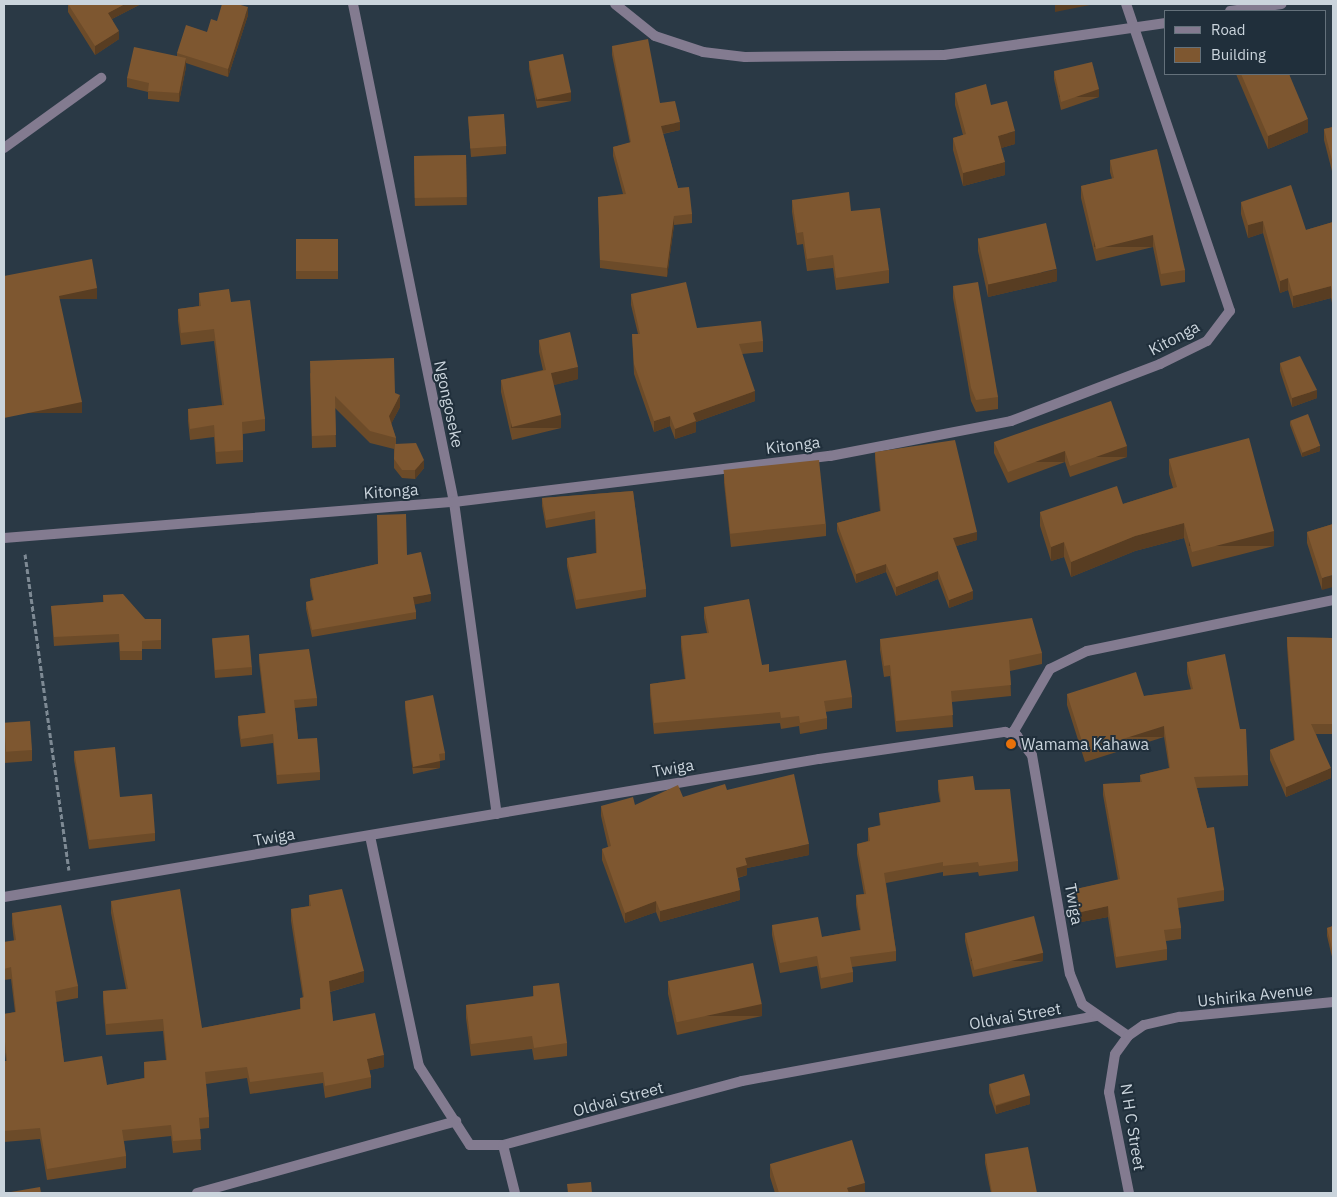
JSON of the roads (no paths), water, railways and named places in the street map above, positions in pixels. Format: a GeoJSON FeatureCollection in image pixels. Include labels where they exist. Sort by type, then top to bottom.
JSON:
{"type":"FeatureCollection","features":[{"type":"Feature","properties":{"kind":"street","name":"Ngongoseke"},"geometry":{"type":"LineString","coordinates":[[353,4],[454,502],[496,814]]}},
{"type":"Feature","properties":{"kind":"street"},"geometry":{"type":"LineString","coordinates":[[616,4],[655,36],[702,52],[744,56],[944,55],[1164,23]]}},
{"type":"Feature","properties":{"kind":"street","name":"Kitonga"},"geometry":{"type":"LineString","coordinates":[[4,538],[454,502],[929,440],[1011,421],[1207,341],[1230,311],[1223,280],[1126,4]]}},
{"type":"Feature","properties":{"kind":"street"},"geometry":{"type":"LineString","coordinates":[[1237,10],[1282,4]]}},
{"type":"Feature","properties":{"kind":"street"},"geometry":{"type":"LineString","coordinates":[[4,148],[101,78]]}},
{"type":"Feature","properties":{"kind":"street"},"geometry":{"type":"LineString","coordinates":[[1017,736],[1014,731],[1050,669],[1088,651],[1333,600]]}},
{"type":"Feature","properties":{"kind":"street","name":"Twiga"},"geometry":{"type":"LineString","coordinates":[[4,897],[993,732],[1017,736],[1032,755],[1070,974],[1082,1004],[1128,1036]]}},
{"type":"Feature","properties":{"kind":"street","name":"Oldvai Street"},"geometry":{"type":"LineString","coordinates":[[370,836],[419,1066],[470,1145],[503,1145],[742,1081],[1097,1016]]}},
{"type":"Feature","properties":{"kind":"street","name":"Ushirika Avenue"},"geometry":{"type":"LineString","coordinates":[[1180,1017],[1333,1002]]}},
{"type":"Feature","properties":{"kind":"street","name":"N H C Street"},"geometry":{"type":"LineString","coordinates":[[1129,1193],[1109,1092],[1114,1054],[1128,1036],[1144,1025],[1180,1017]]}},
{"type":"Feature","properties":{"kind":"street"},"geometry":{"type":"LineString","coordinates":[[198,1193],[456,1121]]}},
{"type":"Feature","properties":{"kind":"street"},"geometry":{"type":"LineString","coordinates":[[503,1145],[515,1193]]}},
{"type":"Feature","properties":{"kind":"place","name":"Wamama Kahawa"},"geometry":{"type":"Point","coordinates":[1011,744]}}]}
